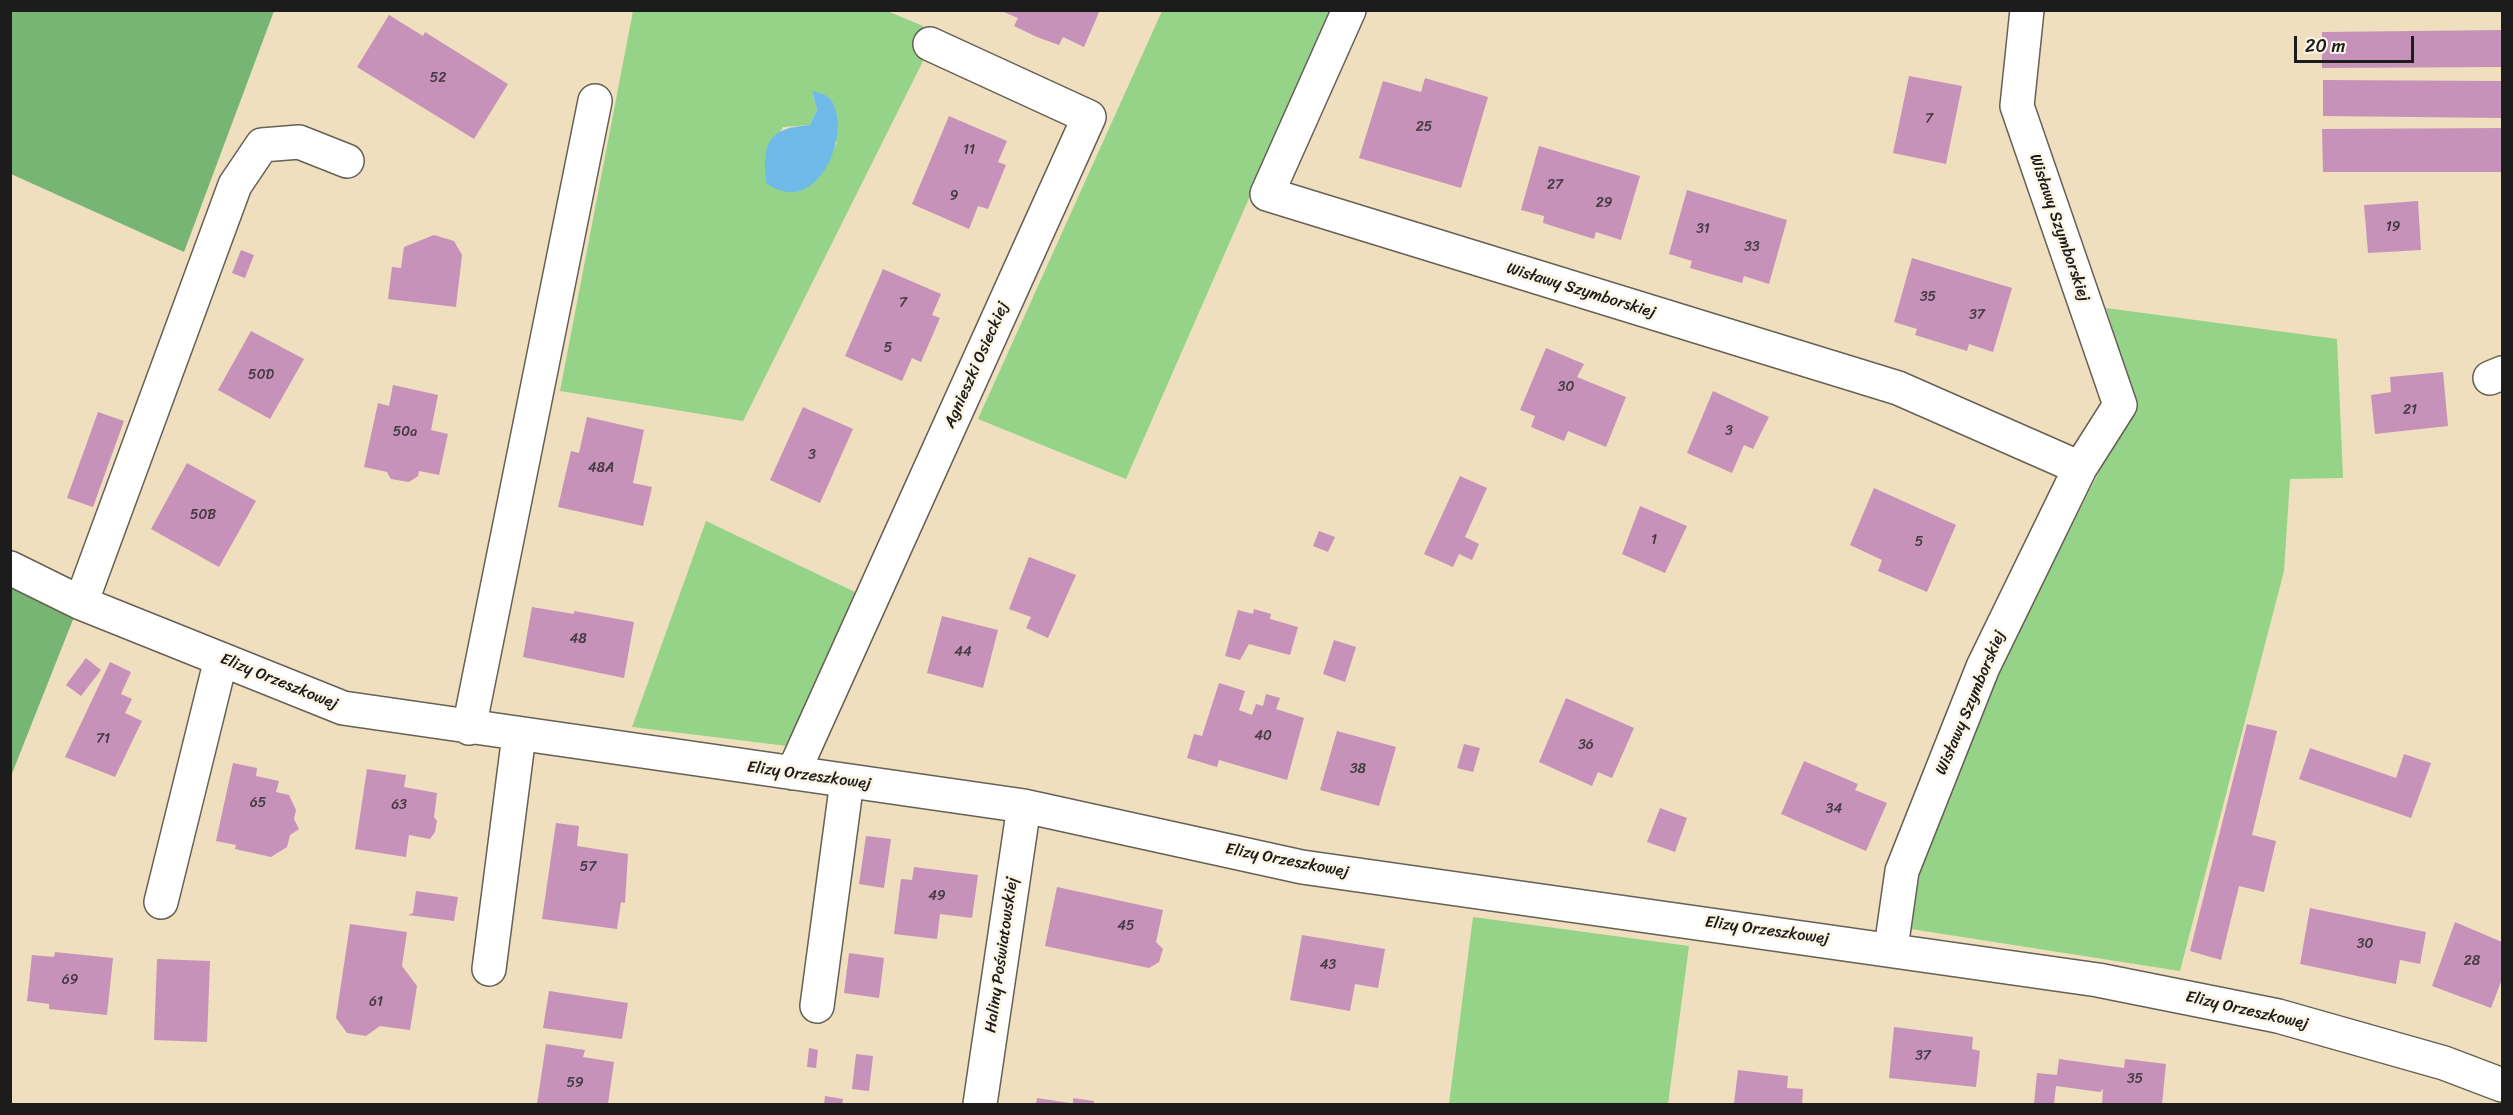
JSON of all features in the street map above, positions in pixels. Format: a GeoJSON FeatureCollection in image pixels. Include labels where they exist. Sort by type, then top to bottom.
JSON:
{"type":"FeatureCollection","features":[{"type":"Feature","properties":{"kind":"street","name":"Wisławy Szymborskiej"},"geometry":{"type":"LineString","coordinates":[[1349,10],[1267,195],[1898,388],[2080,468]]}},
{"type":"Feature","properties":{"kind":"street","name":"Wisławy Szymborskiej"},"geometry":{"type":"LineString","coordinates":[[1891,948],[1902,871],[1983,668],[2080,468],[2120,405],[2017,106],[2027,10]]}},
{"type":"Feature","properties":{"kind":"street","name":"Agnieszki Osieckiej"},"geometry":{"type":"LineString","coordinates":[[793,773],[1089,117],[930,44]]}},
{"type":"Feature","properties":{"kind":"street"},"geometry":{"type":"LineString","coordinates":[[469,728],[595,101]]}},
{"type":"Feature","properties":{"kind":"street"},"geometry":{"type":"LineString","coordinates":[[81,603],[235,185],[262,145],[299,142],[347,161]]}},
{"type":"Feature","properties":{"kind":"street","name":"Elizy Orzeszkowej"},"geometry":{"type":"LineString","coordinates":[[10,568],[81,603],[343,708],[469,728],[1024,806],[1302,867],[1891,948],[2098,980],[2278,1016],[2444,1063],[2502,1085]]}},
{"type":"Feature","properties":{"kind":"street"},"geometry":{"type":"LineString","coordinates":[[161,902],[221,659]]}},
{"type":"Feature","properties":{"kind":"street"},"geometry":{"type":"LineString","coordinates":[[489,969],[519,735]]}},
{"type":"Feature","properties":{"kind":"street"},"geometry":{"type":"LineString","coordinates":[[817,1006],[847,781]]}},
{"type":"Feature","properties":{"kind":"street","name":"Haliny Poświatowskiej"},"geometry":{"type":"LineString","coordinates":[[980,1104],[1024,806]]}},
{"type":"Feature","properties":{"kind":"green space"},"geometry":{"type":"Polygon","coordinates":[[[11,10],[274,11],[184,252],[11,174],[11,10]]]}},
{"type":"Feature","properties":{"kind":"green space"},"geometry":{"type":"Polygon","coordinates":[[[633,11],[887,11],[923,26],[924,59],[743,421],[560,391],[633,11]],[[812,92],[817,110],[810,125],[783,127],[765,157],[766,183],[819,177],[837,143],[812,92]]]}},
{"type":"Feature","properties":{"kind":"green space"},"geometry":{"type":"Polygon","coordinates":[[[1162,11],[1331,11],[1126,479],[978,419],[1162,11]]]}},
{"type":"Feature","properties":{"kind":"green space"},"geometry":{"type":"Polygon","coordinates":[[[2106,308],[2337,339],[2343,478],[2290,479],[2284,571],[2180,971],[1911,929],[1914,895],[1926,853],[1996,675],[2135,401],[2106,308]]]}},
{"type":"Feature","properties":{"kind":"green space"},"geometry":{"type":"Polygon","coordinates":[[[706,521],[855,592],[787,746],[632,727],[706,521]]]}},
{"type":"Feature","properties":{"kind":"green space"},"geometry":{"type":"Polygon","coordinates":[[[11,551],[73,579],[74,617],[11,776],[11,551]]]}},
{"type":"Feature","properties":{"kind":"green space"},"geometry":{"type":"Polygon","coordinates":[[[1473,917],[1689,946],[1668,1104],[1449,1104],[1473,917]]]}},
{"type":"Feature","properties":{"kind":"water"},"geometry":{"type":"Polygon","coordinates":[[[812,91],[825,95],[834,106],[838,123],[836,142],[829,162],[818,178],[804,189],[786,192],[766,183],[767,147],[771,139],[785,129],[810,125],[817,110],[812,91]]]}},
{"type":"Feature","properties":{"kind":"building"},"geometry":{"type":"Polygon","coordinates":[[[999,10],[1100,10],[1084,47],[1063,37],[1059,45],[1037,37],[1014,26],[1018,18],[999,10]]]}},
{"type":"Feature","properties":{"kind":"building"},"geometry":{"type":"Polygon","coordinates":[[[389,15],[423,36],[425,32],[508,84],[474,139],[357,67],[389,15]]]}},
{"type":"Feature","properties":{"kind":"building"},"geometry":{"type":"Polygon","coordinates":[[[2502,30],[2502,67],[2322,68],[2322,32],[2502,30]]]}},
{"type":"Feature","properties":{"kind":"building"},"geometry":{"type":"Polygon","coordinates":[[[1909,76],[1962,86],[1946,164],[1893,153],[1909,76]]]}},
{"type":"Feature","properties":{"kind":"building"},"geometry":{"type":"Polygon","coordinates":[[[1425,78],[1488,97],[1461,188],[1359,158],[1383,81],[1421,92],[1425,78]]]}},
{"type":"Feature","properties":{"kind":"building"},"geometry":{"type":"Polygon","coordinates":[[[2323,80],[2502,81],[2502,118],[2323,116],[2323,80]]]}},
{"type":"Feature","properties":{"kind":"building"},"geometry":{"type":"Polygon","coordinates":[[[949,116],[1007,141],[998,162],[1006,165],[988,209],[978,206],[969,229],[912,204],[949,116]]]}},
{"type":"Feature","properties":{"kind":"building"},"geometry":{"type":"Polygon","coordinates":[[[2502,128],[2502,172],[2323,172],[2322,129],[2502,128]]]}},
{"type":"Feature","properties":{"kind":"building"},"geometry":{"type":"Polygon","coordinates":[[[1539,146],[1640,176],[1621,240],[1596,232],[1594,239],[1543,223],[1544,216],[1521,210],[1539,146]]]}},
{"type":"Feature","properties":{"kind":"building"},"geometry":{"type":"Polygon","coordinates":[[[1687,190],[1787,220],[1769,284],[1744,276],[1742,283],[1690,268],[1692,261],[1669,254],[1687,190]]]}},
{"type":"Feature","properties":{"kind":"building"},"geometry":{"type":"Polygon","coordinates":[[[2418,201],[2421,250],[2368,253],[2364,205],[2418,201]]]}},
{"type":"Feature","properties":{"kind":"building"},"geometry":{"type":"Polygon","coordinates":[[[434,235],[454,241],[462,255],[456,307],[388,299],[392,267],[401,268],[404,247],[434,235]]]}},
{"type":"Feature","properties":{"kind":"building"},"geometry":{"type":"Polygon","coordinates":[[[241,250],[254,255],[245,278],[232,273],[241,250]]]}},
{"type":"Feature","properties":{"kind":"building"},"geometry":{"type":"Polygon","coordinates":[[[1912,258],[2012,288],[1993,352],[1969,344],[1967,351],[1915,335],[1917,329],[1894,322],[1912,258]]]}},
{"type":"Feature","properties":{"kind":"building"},"geometry":{"type":"Polygon","coordinates":[[[883,269],[941,294],[932,315],[940,318],[921,362],[912,358],[902,381],[845,356],[883,269]]]}},
{"type":"Feature","properties":{"kind":"building"},"geometry":{"type":"Polygon","coordinates":[[[251,331],[304,359],[270,419],[218,390],[251,331]]]}},
{"type":"Feature","properties":{"kind":"building"},"geometry":{"type":"Polygon","coordinates":[[[1546,348],[1584,364],[1577,377],[1626,397],[1606,447],[1568,431],[1564,441],[1531,427],[1535,416],[1520,410],[1546,348]]]}},
{"type":"Feature","properties":{"kind":"building"},"geometry":{"type":"Polygon","coordinates":[[[2443,372],[2448,426],[2375,434],[2371,395],[2391,392],[2390,377],[2443,372]]]}},
{"type":"Feature","properties":{"kind":"building"},"geometry":{"type":"Polygon","coordinates":[[[393,385],[438,395],[431,430],[448,434],[439,475],[419,471],[418,476],[409,482],[391,479],[387,472],[364,467],[378,403],[389,406],[393,385]]]}},
{"type":"Feature","properties":{"kind":"building"},"geometry":{"type":"Polygon","coordinates":[[[1713,391],[1769,417],[1753,449],[1744,445],[1732,473],[1687,453],[1713,391]]]}},
{"type":"Feature","properties":{"kind":"building"},"geometry":{"type":"Polygon","coordinates":[[[803,407],[853,429],[820,503],[770,480],[803,407]]]}},
{"type":"Feature","properties":{"kind":"building"},"geometry":{"type":"Polygon","coordinates":[[[98,412],[124,421],[93,507],[67,498],[98,412]]]}},
{"type":"Feature","properties":{"kind":"building"},"geometry":{"type":"Polygon","coordinates":[[[587,417],[644,430],[633,483],[652,487],[643,526],[558,507],[571,451],[579,453],[587,417]]]}},
{"type":"Feature","properties":{"kind":"building"},"geometry":{"type":"Polygon","coordinates":[[[187,463],[256,501],[219,567],[151,529],[187,463]]]}},
{"type":"Feature","properties":{"kind":"building"},"geometry":{"type":"Polygon","coordinates":[[[1460,476],[1487,488],[1465,537],[1479,544],[1472,560],[1459,554],[1453,567],[1424,554],[1460,476]]]}},
{"type":"Feature","properties":{"kind":"building"},"geometry":{"type":"Polygon","coordinates":[[[1874,488],[1956,525],[1927,592],[1878,571],[1882,560],[1850,545],[1874,488]]]}},
{"type":"Feature","properties":{"kind":"building"},"geometry":{"type":"Polygon","coordinates":[[[1640,506],[1687,526],[1665,573],[1622,554],[1640,506]]]}},
{"type":"Feature","properties":{"kind":"building"},"geometry":{"type":"Polygon","coordinates":[[[1319,531],[1335,537],[1328,552],[1313,546],[1319,531]]]}},
{"type":"Feature","properties":{"kind":"building"},"geometry":{"type":"Polygon","coordinates":[[[1029,557],[1076,575],[1048,638],[1026,628],[1031,617],[1009,609],[1029,557]]]}},
{"type":"Feature","properties":{"kind":"building"},"geometry":{"type":"Polygon","coordinates":[[[532,607],[574,614],[574,611],[634,622],[624,678],[523,657],[532,607]]]}},
{"type":"Feature","properties":{"kind":"building"},"geometry":{"type":"Polygon","coordinates":[[[1254,609],[1271,614],[1270,619],[1298,627],[1290,655],[1249,644],[1240,660],[1225,656],[1238,610],[1253,614],[1254,609]]]}},
{"type":"Feature","properties":{"kind":"building"},"geometry":{"type":"Polygon","coordinates":[[[942,616],[998,630],[983,688],[927,673],[942,616]]]}},
{"type":"Feature","properties":{"kind":"building"},"geometry":{"type":"Polygon","coordinates":[[[1334,640],[1356,647],[1345,682],[1323,674],[1334,640]]]}},
{"type":"Feature","properties":{"kind":"building"},"geometry":{"type":"Polygon","coordinates":[[[86,658],[101,670],[81,696],[66,685],[86,658]]]}},
{"type":"Feature","properties":{"kind":"building"},"geometry":{"type":"Polygon","coordinates":[[[110,662],[131,672],[121,694],[132,699],[125,713],[142,721],[115,777],[65,757],[110,662]]]}},
{"type":"Feature","properties":{"kind":"building"},"geometry":{"type":"Polygon","coordinates":[[[1219,683],[1245,691],[1239,710],[1252,715],[1256,704],[1263,706],[1266,694],[1280,698],[1276,709],[1304,718],[1287,780],[1219,760],[1217,767],[1187,758],[1194,734],[1202,736],[1219,683]]]}},
{"type":"Feature","properties":{"kind":"building"},"geometry":{"type":"Polygon","coordinates":[[[1566,698],[1634,728],[1612,778],[1598,772],[1592,786],[1539,762],[1566,698]]]}},
{"type":"Feature","properties":{"kind":"building"},"geometry":{"type":"Polygon","coordinates":[[[2247,724],[2277,731],[2252,835],[2276,841],[2264,892],[2239,886],[2221,960],[2190,951],[2247,724]]]}},
{"type":"Feature","properties":{"kind":"building"},"geometry":{"type":"Polygon","coordinates":[[[1337,731],[1396,747],[1379,806],[1320,790],[1337,731]]]}},
{"type":"Feature","properties":{"kind":"building"},"geometry":{"type":"Polygon","coordinates":[[[1464,744],[1480,748],[1473,772],[1457,768],[1464,744]]]}},
{"type":"Feature","properties":{"kind":"building"},"geometry":{"type":"Polygon","coordinates":[[[2310,748],[2396,778],[2404,754],[2431,763],[2411,818],[2299,779],[2310,748]]]}},
{"type":"Feature","properties":{"kind":"building"},"geometry":{"type":"Polygon","coordinates":[[[1804,761],[1858,784],[1855,790],[1887,803],[1866,851],[1781,814],[1804,761]]]}},
{"type":"Feature","properties":{"kind":"building"},"geometry":{"type":"Polygon","coordinates":[[[233,763],[257,768],[256,776],[279,781],[276,792],[289,795],[296,810],[294,819],[299,829],[290,835],[287,847],[271,857],[235,849],[236,845],[216,841],[233,763]]]}},
{"type":"Feature","properties":{"kind":"building"},"geometry":{"type":"Polygon","coordinates":[[[367,769],[406,775],[404,787],[437,793],[435,832],[430,839],[409,835],[406,857],[355,849],[367,769]]]}},
{"type":"Feature","properties":{"kind":"building"},"geometry":{"type":"Polygon","coordinates":[[[1660,808],[1687,818],[1675,852],[1647,842],[1660,808]]]}},
{"type":"Feature","properties":{"kind":"building"},"geometry":{"type":"Polygon","coordinates":[[[556,823],[579,826],[577,846],[628,854],[625,903],[621,902],[617,929],[542,919],[556,823]]]}},
{"type":"Feature","properties":{"kind":"building"},"geometry":{"type":"Polygon","coordinates":[[[866,836],[891,839],[884,888],[859,884],[866,836]]]}},
{"type":"Feature","properties":{"kind":"building"},"geometry":{"type":"Polygon","coordinates":[[[914,867],[978,875],[972,918],[940,914],[937,939],[894,934],[901,879],[912,880],[914,867]]]}},
{"type":"Feature","properties":{"kind":"building"},"geometry":{"type":"Polygon","coordinates":[[[1057,887],[1163,910],[1156,942],[1163,949],[1159,962],[1149,968],[1045,946],[1057,887]]]}},
{"type":"Feature","properties":{"kind":"building"},"geometry":{"type":"Polygon","coordinates":[[[416,891],[458,897],[454,921],[408,915],[413,913],[416,891]]]}},
{"type":"Feature","properties":{"kind":"building"},"geometry":{"type":"Polygon","coordinates":[[[2310,908],[2426,932],[2420,964],[2400,960],[2396,984],[2300,964],[2310,908]]]}},
{"type":"Feature","properties":{"kind":"building"},"geometry":{"type":"Polygon","coordinates":[[[2455,922],[2502,942],[2502,979],[2491,1008],[2432,986],[2455,922]]]}},
{"type":"Feature","properties":{"kind":"building"},"geometry":{"type":"Polygon","coordinates":[[[350,924],[407,932],[402,966],[417,986],[410,1030],[380,1026],[366,1036],[347,1033],[336,1018],[350,924]]]}},
{"type":"Feature","properties":{"kind":"building"},"geometry":{"type":"Polygon","coordinates":[[[1302,935],[1385,949],[1378,988],[1355,984],[1350,1011],[1290,1000],[1302,935]]]}},
{"type":"Feature","properties":{"kind":"building"},"geometry":{"type":"Polygon","coordinates":[[[55,952],[113,958],[107,1015],[49,1009],[49,1004],[27,1001],[32,955],[54,957],[55,952]]]}},
{"type":"Feature","properties":{"kind":"building"},"geometry":{"type":"Polygon","coordinates":[[[849,953],[884,958],[879,998],[844,993],[849,953]]]}},
{"type":"Feature","properties":{"kind":"building"},"geometry":{"type":"Polygon","coordinates":[[[157,959],[210,961],[207,1042],[154,1040],[157,959]]]}},
{"type":"Feature","properties":{"kind":"building"},"geometry":{"type":"Polygon","coordinates":[[[549,991],[628,1003],[622,1039],[543,1028],[549,991]]]}},
{"type":"Feature","properties":{"kind":"building"},"geometry":{"type":"Polygon","coordinates":[[[1894,1027],[1973,1037],[1972,1049],[1980,1051],[1976,1087],[1889,1078],[1894,1027]]]}},
{"type":"Feature","properties":{"kind":"building"},"geometry":{"type":"Polygon","coordinates":[[[546,1044],[585,1050],[583,1057],[614,1062],[608,1104],[537,1104],[546,1044]]]}},
{"type":"Feature","properties":{"kind":"building"},"geometry":{"type":"Polygon","coordinates":[[[809,1048],[818,1050],[816,1068],[807,1067],[809,1048]]]}},
{"type":"Feature","properties":{"kind":"building"},"geometry":{"type":"Polygon","coordinates":[[[856,1054],[873,1056],[869,1091],[852,1089],[856,1054]]]}},
{"type":"Feature","properties":{"kind":"building"},"geometry":{"type":"Polygon","coordinates":[[[2059,1059],[2124,1068],[2125,1059],[2166,1064],[2162,1104],[2102,1104],[2103,1089],[2100,1092],[2056,1086],[2054,1104],[2034,1104],[2037,1073],[2057,1075],[2059,1059]]]}},
{"type":"Feature","properties":{"kind":"building"},"geometry":{"type":"Polygon","coordinates":[[[1738,1070],[1788,1076],[1787,1088],[1803,1089],[1802,1104],[1734,1104],[1738,1070]]]}},
{"type":"Feature","properties":{"kind":"building"},"geometry":{"type":"Polygon","coordinates":[[[825,1096],[843,1099],[842,1104],[824,1104],[825,1096]]]}},
{"type":"Feature","properties":{"kind":"building"},"geometry":{"type":"Polygon","coordinates":[[[1037,1098],[1070,1103],[1070,1104],[1036,1104],[1037,1098]]]}},
{"type":"Feature","properties":{"kind":"building"},"geometry":{"type":"Polygon","coordinates":[[[1073,1098],[1094,1101],[1094,1104],[1073,1104],[1073,1098]]]}}]}
